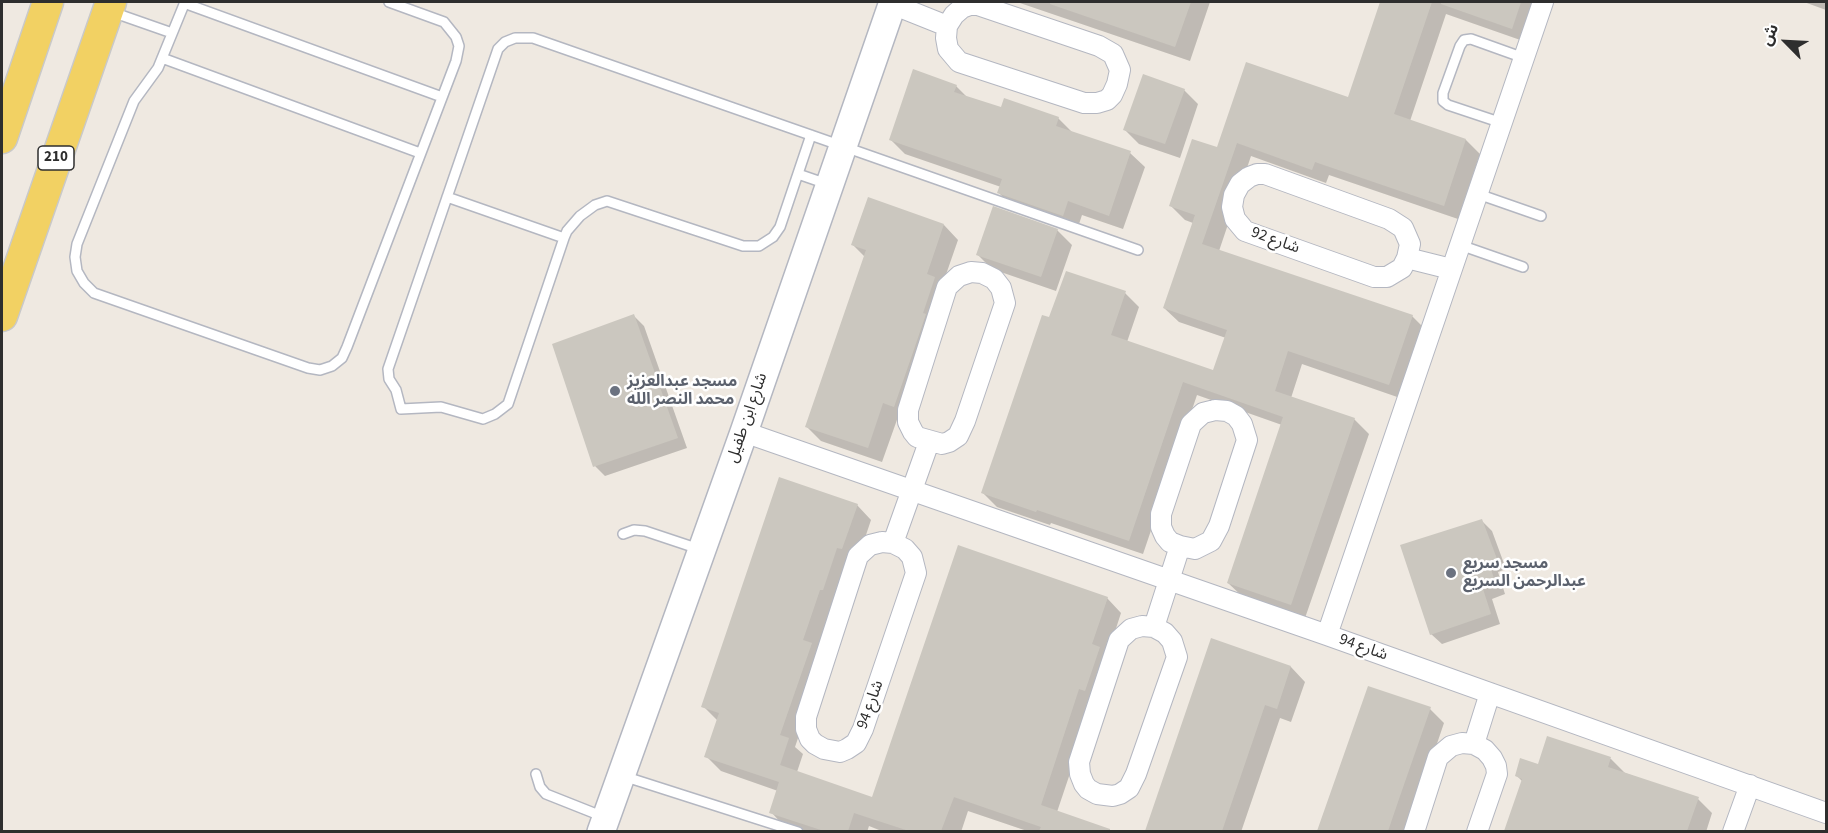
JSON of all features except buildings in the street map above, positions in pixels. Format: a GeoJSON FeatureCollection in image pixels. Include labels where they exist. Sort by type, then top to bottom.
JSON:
{"type":"FeatureCollection","features":[{"type":"Feature","properties":{"kind":"main road"},"geometry":{"type":"LineString","coordinates":[[2,138],[48,2]]}},
{"type":"Feature","properties":{"kind":"main road","name":"210"},"geometry":{"type":"LineString","coordinates":[[2,316],[109,6]]}},
{"type":"Feature","properties":{"kind":"street"},"geometry":{"type":"LineString","coordinates":[[1327,635],[1543,2]]}},
{"type":"Feature","properties":{"kind":"street","name":"شارع ابن طفيل"},"geometry":{"type":"LineString","coordinates":[[604,825],[744,432],[892,3],[947,26]]}},
{"type":"Feature","properties":{"kind":"street"},"geometry":{"type":"LineString","coordinates":[[978,5],[1099,46],[1113,54],[1118,64],[1120,70],[1117,84],[1107,100],[1084,103],[959,62],[948,50],[947,26],[962,8],[978,5]]}},
{"type":"Feature","properties":{"kind":"street","name":"شارع 92"},"geometry":{"type":"LineString","coordinates":[[1265,174],[1403,228],[1410,244],[1407,258],[1402,268],[1396,273],[1387,277],[1374,276],[1245,231],[1235,219],[1232,207],[1234,195],[1240,184],[1249,177],[1265,174]]}},
{"type":"Feature","properties":{"kind":"street"},"geometry":{"type":"LineString","coordinates":[[1407,258],[1451,269]]}},
{"type":"Feature","properties":{"kind":"street"},"geometry":{"type":"LineString","coordinates":[[970,272],[982,273],[994,279],[1001,288],[1005,303],[958,436],[942,444],[929,441],[917,437],[912,432],[908,422],[908,410],[947,287],[959,276],[970,272]]}},
{"type":"Feature","properties":{"kind":"street"},"geometry":{"type":"LineString","coordinates":[[1215,410],[1227,411],[1236,416],[1242,424],[1247,440],[1219,526],[1211,540],[1202,547],[1195,549],[1180,546],[1170,542],[1166,536],[1161,526],[1161,514],[1191,424],[1203,413],[1215,410]]}},
{"type":"Feature","properties":{"kind":"street","name":"شارع 94"},"geometry":{"type":"LineString","coordinates":[[744,432],[1327,635],[1827,813]]}},
{"type":"Feature","properties":{"kind":"street"},"geometry":{"type":"LineString","coordinates":[[893,543],[929,441]]}},
{"type":"Feature","properties":{"kind":"street","name":"شارع 94"},"geometry":{"type":"LineString","coordinates":[[882,542],[893,543],[905,549],[912,557],[916,573],[863,729],[856,743],[840,752],[824,749],[810,739],[806,729],[806,717],[858,556],[870,545],[882,542]]}},
{"type":"Feature","properties":{"kind":"street"},"geometry":{"type":"LineString","coordinates":[[1154,627],[1180,546]]}},
{"type":"Feature","properties":{"kind":"street"},"geometry":{"type":"LineString","coordinates":[[1142,626],[1154,627],[1165,633],[1172,641],[1177,657],[1129,788],[1113,796],[1098,794],[1084,784],[1079,762],[1119,640],[1131,629],[1142,626]]}},
{"type":"Feature","properties":{"kind":"street"},"geometry":{"type":"LineString","coordinates":[[1474,744],[1490,693]]}},
{"type":"Feature","properties":{"kind":"street"},"geometry":{"type":"LineString","coordinates":[[1414,831],[1438,757],[1451,746],[1462,743],[1474,744],[1485,750],[1492,758],[1497,774],[1477,831]]}},
{"type":"Feature","properties":{"kind":"street"},"geometry":{"type":"LineString","coordinates":[[1734,831],[1750,785]]}},
{"type":"Feature","properties":{"kind":"lane"},"geometry":{"type":"LineString","coordinates":[[389,2],[444,22],[456,37],[459,46],[456,62],[342,358],[332,366],[320,370],[308,368],[94,292],[84,283],[77,271],[75,257],[77,244],[134,100],[153,76],[184,2],[442,96]]}},
{"type":"Feature","properties":{"kind":"lane"},"geometry":{"type":"LineString","coordinates":[[109,6],[172,33]]}},
{"type":"Feature","properties":{"kind":"lane"},"geometry":{"type":"LineString","coordinates":[[811,135],[780,227],[773,237],[759,246],[743,246],[607,201],[595,205],[580,216],[567,231],[508,404],[495,414],[483,419],[441,407],[401,409],[396,390],[389,379],[388,369],[498,49],[505,42],[515,38],[533,38],[811,135],[1138,250]]}},
{"type":"Feature","properties":{"kind":"lane"},"geometry":{"type":"LineString","coordinates":[[1502,123],[1449,105],[1443,101],[1443,93],[1464,40],[1471,39],[1524,58]]}},
{"type":"Feature","properties":{"kind":"lane"},"geometry":{"type":"LineString","coordinates":[[162,58],[420,153]]}},
{"type":"Feature","properties":{"kind":"lane"},"geometry":{"type":"LineString","coordinates":[[798,174],[829,184]]}},
{"type":"Feature","properties":{"kind":"lane"},"geometry":{"type":"LineString","coordinates":[[1478,194],[1541,216]]}},
{"type":"Feature","properties":{"kind":"lane"},"geometry":{"type":"LineString","coordinates":[[447,198],[564,238]]}},
{"type":"Feature","properties":{"kind":"lane"},"geometry":{"type":"LineString","coordinates":[[1460,245],[1523,267]]}},
{"type":"Feature","properties":{"kind":"lane"},"geometry":{"type":"LineString","coordinates":[[623,534],[633,530],[645,531],[701,550]]}},
{"type":"Feature","properties":{"kind":"lane"},"geometry":{"type":"LineString","coordinates":[[536,774],[546,794],[604,825]]}},
{"type":"Feature","properties":{"kind":"lane"},"geometry":{"type":"LineString","coordinates":[[621,775],[798,831]]}},
{"type":"Feature","properties":{"kind":"place","name":"مسجد عبدالعزيز محمد النصر الله"},"geometry":{"type":"Point","coordinates":[615,391]}},
{"type":"Feature","properties":{"kind":"place","name":"مسجد سريع عبدالرحمن السريع"},"geometry":{"type":"Point","coordinates":[1451,573]}}]}
